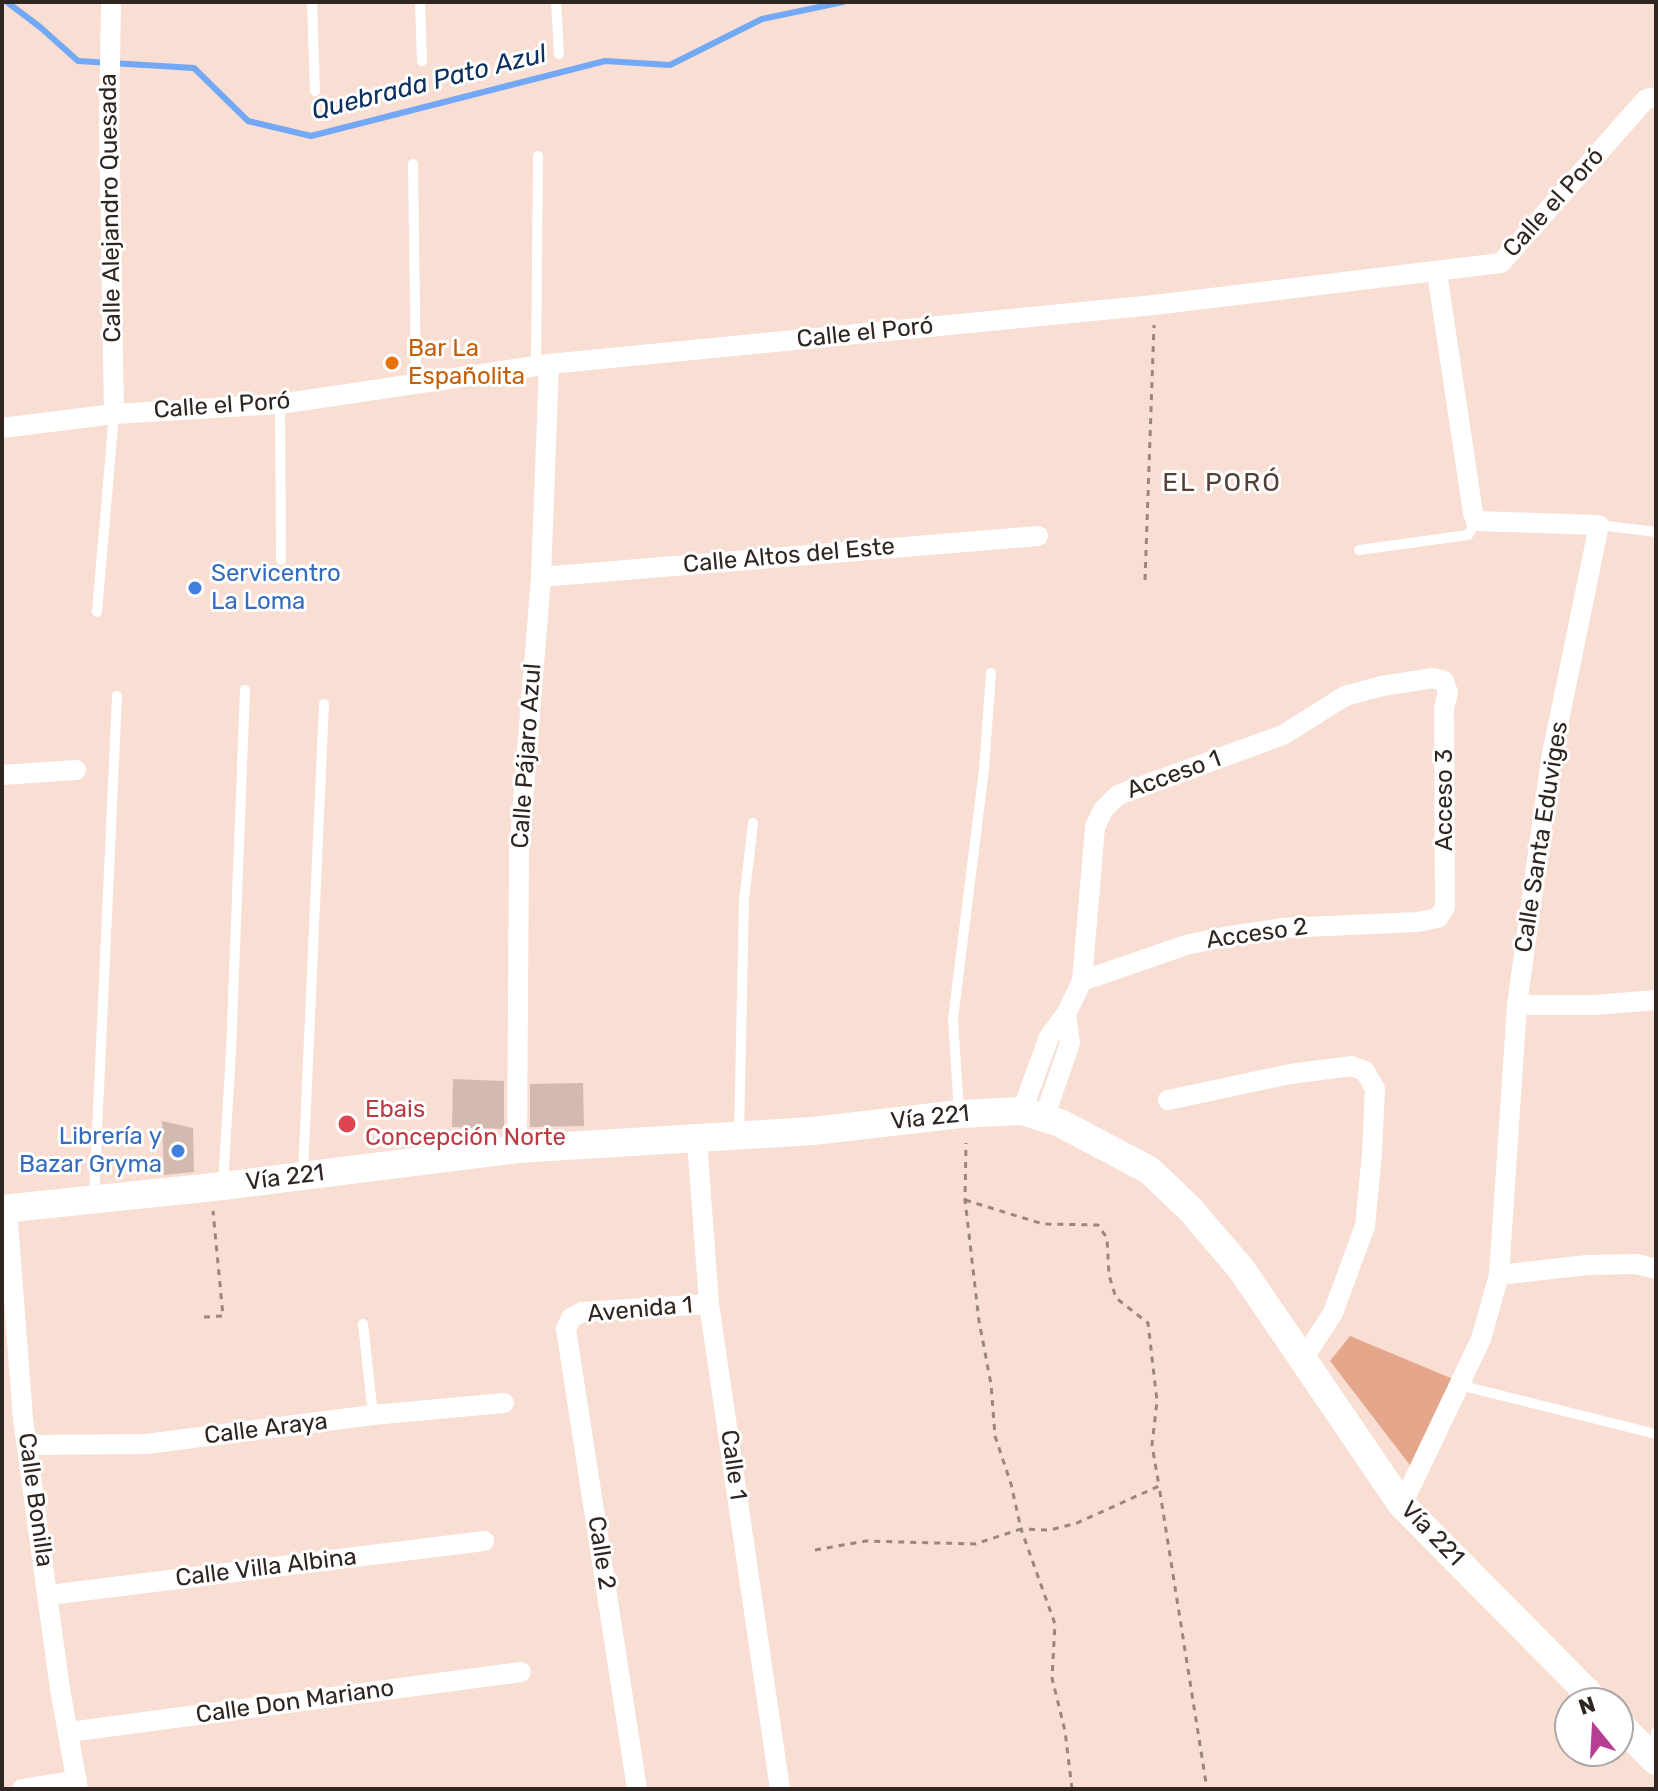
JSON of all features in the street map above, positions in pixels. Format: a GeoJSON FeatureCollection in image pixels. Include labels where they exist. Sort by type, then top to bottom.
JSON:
{"type":"FeatureCollection","features":[{"type":"Feature","properties":{"kind":"main road","name":"Vía 221"},"geometry":{"type":"LineString","coordinates":[[4,1209],[217,1187],[517,1149],[813,1131],[960,1114],[1033,1115],[1060,1123],[1149,1170],[1190,1209],[1242,1270],[1402,1505],[1582,1687]]}},
{"type":"Feature","properties":{"kind":"main road"},"geometry":{"type":"LineString","coordinates":[[1634,1735],[1655,1751]]}},
{"type":"Feature","properties":{"kind":"street","name":"Calle Alejandro Quesada"},"geometry":{"type":"LineString","coordinates":[[111,2],[114,414]]}},
{"type":"Feature","properties":{"kind":"street","name":"Calle el Poró"},"geometry":{"type":"LineString","coordinates":[[2,428],[114,414],[280,404],[543,365],[1154,305],[1501,263],[1646,99],[1656,97]]}},
{"type":"Feature","properties":{"kind":"street"},"geometry":{"type":"LineString","coordinates":[[1437,273],[1476,521],[1599,525]]}},
{"type":"Feature","properties":{"kind":"street","name":"Calle Pájaro Azul"},"geometry":{"type":"LineString","coordinates":[[517,1149],[519,851],[541,577],[543,365]]}},
{"type":"Feature","properties":{"kind":"street","name":"Calle Santa Eduviges"},"geometry":{"type":"LineString","coordinates":[[1402,1505],[1481,1339],[1499,1275],[1517,1005],[1551,759],[1599,525]]}},
{"type":"Feature","properties":{"kind":"street","name":"Calle Altos del Este"},"geometry":{"type":"LineString","coordinates":[[541,577],[1038,536]]}},
{"type":"Feature","properties":{"kind":"street","name":"Acceso 1"},"geometry":{"type":"LineString","coordinates":[[1033,1115],[1049,1037],[1066,1014],[1082,981],[1095,827],[1103,810],[1118,795],[1283,735],[1345,696],[1433,678],[1444,681]]}},
{"type":"Feature","properties":{"kind":"street","name":"Acceso 3"},"geometry":{"type":"LineString","coordinates":[[1438,918],[1445,907],[1444,708],[1448,693],[1444,681]]}},
{"type":"Feature","properties":{"kind":"street"},"geometry":{"type":"LineString","coordinates":[[2,775],[76,770]]}},
{"type":"Feature","properties":{"kind":"street","name":"Acceso 2"},"geometry":{"type":"LineString","coordinates":[[1082,981],[1186,945],[1218,938],[1283,928],[1417,922],[1438,918]]}},
{"type":"Feature","properties":{"kind":"street"},"geometry":{"type":"LineString","coordinates":[[1517,1005],[1595,1005],[1656,1000]]}},
{"type":"Feature","properties":{"kind":"street"},"geometry":{"type":"LineString","coordinates":[[1168,1100],[1290,1074],[1352,1066],[1365,1071],[1375,1089],[1365,1226],[1333,1313],[1303,1359]]}},
{"type":"Feature","properties":{"kind":"street","name":"Calle 1"},"geometry":{"type":"LineString","coordinates":[[697,1140],[709,1304],[780,1789]]}},
{"type":"Feature","properties":{"kind":"street","name":"Calle Bonilla"},"geometry":{"type":"LineString","coordinates":[[4,1209],[23,1419],[60,1689],[78,1785]]}},
{"type":"Feature","properties":{"kind":"street"},"geometry":{"type":"LineString","coordinates":[[1499,1275],[1587,1265],[1637,1264],[1656,1269]]}},
{"type":"Feature","properties":{"kind":"street","name":"Avenida 1"},"geometry":{"type":"LineString","coordinates":[[571,1318],[582,1312],[709,1304]]}},
{"type":"Feature","properties":{"kind":"street","name":"Calle 2"},"geometry":{"type":"LineString","coordinates":[[571,1318],[566,1329],[637,1789]]}},
{"type":"Feature","properties":{"kind":"street","name":"Calle Araya"},"geometry":{"type":"LineString","coordinates":[[27,1445],[146,1444],[373,1415],[504,1403]]}},
{"type":"Feature","properties":{"kind":"street"},"geometry":{"type":"LineString","coordinates":[[2,1420],[23,1419]]}},
{"type":"Feature","properties":{"kind":"street","name":"Calle Villa Albina"},"geometry":{"type":"LineString","coordinates":[[49,1595],[484,1541]]}},
{"type":"Feature","properties":{"kind":"street","name":"Calle Don Mariano"},"geometry":{"type":"LineString","coordinates":[[69,1732],[521,1672]]}},
{"type":"Feature","properties":{"kind":"street"},"geometry":{"type":"LineString","coordinates":[[22,1789],[78,1785]]}},
{"type":"Feature","properties":{"kind":"lane"},"geometry":{"type":"LineString","coordinates":[[312,2],[315,91]]}},
{"type":"Feature","properties":{"kind":"lane"},"geometry":{"type":"LineString","coordinates":[[420,2],[422,61]]}},
{"type":"Feature","properties":{"kind":"lane"},"geometry":{"type":"LineString","coordinates":[[556,2],[559,54]]}},
{"type":"Feature","properties":{"kind":"lane"},"geometry":{"type":"LineString","coordinates":[[538,156],[543,365]]}},
{"type":"Feature","properties":{"kind":"lane"},"geometry":{"type":"LineString","coordinates":[[413,164],[416,384]]}},
{"type":"Feature","properties":{"kind":"lane"},"geometry":{"type":"LineString","coordinates":[[280,404],[281,560]]}},
{"type":"Feature","properties":{"kind":"lane"},"geometry":{"type":"LineString","coordinates":[[97,612],[114,414]]}},
{"type":"Feature","properties":{"kind":"lane"},"geometry":{"type":"LineString","coordinates":[[1359,550],[1468,535],[1476,521]]}},
{"type":"Feature","properties":{"kind":"lane"},"geometry":{"type":"LineString","coordinates":[[1599,525],[1656,532]]}},
{"type":"Feature","properties":{"kind":"lane"},"geometry":{"type":"LineString","coordinates":[[960,1114],[953,1019],[984,769],[991,673]]}},
{"type":"Feature","properties":{"kind":"lane"},"geometry":{"type":"LineString","coordinates":[[217,1187],[231,1051],[245,690]]}},
{"type":"Feature","properties":{"kind":"lane"},"geometry":{"type":"LineString","coordinates":[[94,1200],[117,696]]}},
{"type":"Feature","properties":{"kind":"lane"},"geometry":{"type":"LineString","coordinates":[[302,1176],[324,704]]}},
{"type":"Feature","properties":{"kind":"lane"},"geometry":{"type":"LineString","coordinates":[[739,1136],[744,900],[753,823]]}},
{"type":"Feature","properties":{"kind":"lane"},"geometry":{"type":"LineString","coordinates":[[363,1324],[373,1415]]}},
{"type":"Feature","properties":{"kind":"lane"},"geometry":{"type":"LineString","coordinates":[[1459,1385],[1656,1434]]}},
{"type":"Feature","properties":{"kind":"path"},"geometry":{"type":"LineString","coordinates":[[1145,580],[1154,305]]}},
{"type":"Feature","properties":{"kind":"path"},"geometry":{"type":"LineString","coordinates":[[966,1143],[965,1200],[995,1436],[1011,1484],[1021,1529],[1055,1624],[1052,1678],[1065,1731],[1072,1789]]}},
{"type":"Feature","properties":{"kind":"path"},"geometry":{"type":"LineString","coordinates":[[204,1317],[223,1316],[217,1187]]}},
{"type":"Feature","properties":{"kind":"path"},"geometry":{"type":"LineString","coordinates":[[965,1200],[1043,1224],[1098,1225],[1107,1238],[1109,1275],[1116,1298],[1148,1323],[1157,1401],[1152,1445],[1207,1789]]}},
{"type":"Feature","properties":{"kind":"path"},"geometry":{"type":"LineString","coordinates":[[815,1550],[866,1541],[975,1544],[1021,1529],[1050,1530],[1077,1523],[1159,1486]]}},
{"type":"Feature","properties":{"kind":"shaded area"},"geometry":{"type":"Polygon","coordinates":[[[1350,1336],[1453,1379],[1416,1473],[1330,1361],[1350,1336]]]}},
{"type":"Feature","properties":{"kind":"building"},"geometry":{"type":"Polygon","coordinates":[[[453,1079],[504,1081],[504,1129],[452,1127],[453,1079]]]}},
{"type":"Feature","properties":{"kind":"building"},"geometry":{"type":"Polygon","coordinates":[[[583,1083],[584,1126],[530,1127],[530,1084],[583,1083]]]}},
{"type":"Feature","properties":{"kind":"building","name":"Librería y Bazar Gryma"},"geometry":{"type":"Polygon","coordinates":[[[162,1121],[193,1128],[194,1172],[164,1175],[162,1121]]]}},
{"type":"Feature","properties":{"kind":"waterway","name":"Quebrada Pato Azul"},"geometry":{"type":"LineString","coordinates":[[7,2],[78,61],[194,68],[248,121],[311,136],[605,61],[670,65],[762,19],[843,2]]}},
{"type":"Feature","properties":{"kind":"place","name":"Bar La Españolita"},"geometry":{"type":"Point","coordinates":[392,363]}},
{"type":"Feature","properties":{"kind":"place","name":"Servicentro La Loma"},"geometry":{"type":"Point","coordinates":[195,588]}},
{"type":"Feature","properties":{"kind":"place","name":"Ebais Concepción Norte"},"geometry":{"type":"Point","coordinates":[347,1124]}},
{"type":"Feature","properties":{"kind":"place","name":"Librería y Bazar Gryma"},"geometry":{"type":"Point","coordinates":[178,1151]}},
{"type":"Feature","properties":{"kind":"district","name":"EL PORÓ"},"geometry":{"type":"Point","coordinates":[1222,483]}}]}
